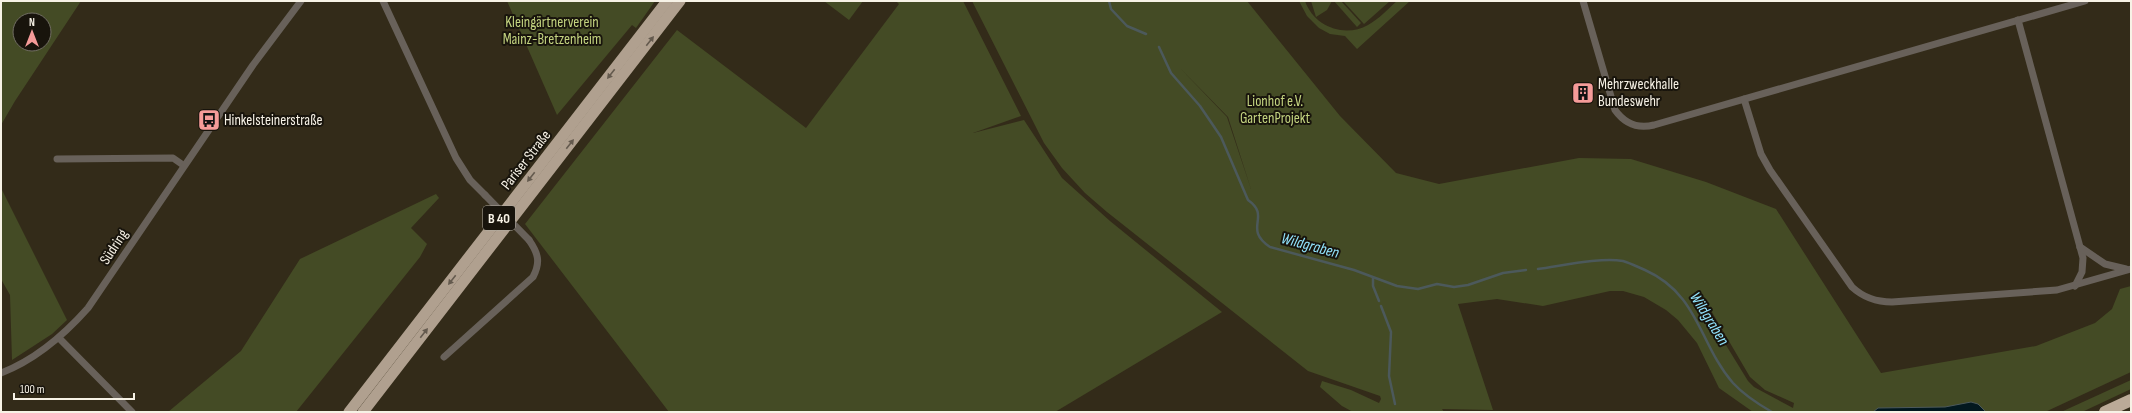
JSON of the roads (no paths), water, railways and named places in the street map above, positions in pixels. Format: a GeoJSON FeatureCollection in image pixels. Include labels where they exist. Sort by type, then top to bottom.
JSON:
{"type":"FeatureCollection","features":[{"type":"Feature","properties":{"kind":"highway","name":"B 40"},"geometry":{"type":"LineString","coordinates":[[634,43],[660,1]]}},
{"type":"Feature","properties":{"kind":"highway","name":"Pariser Straße"},"geometry":{"type":"LineString","coordinates":[[348,412],[667,1]]}},
{"type":"Feature","properties":{"kind":"highway","name":"Pariser Straße"},"geometry":{"type":"LineString","coordinates":[[363,412],[680,1]]}},
{"type":"Feature","properties":{"kind":"highway"},"geometry":{"type":"LineString","coordinates":[[372,412],[400,364]]}},
{"type":"Feature","properties":{"kind":"highway"},"geometry":{"type":"LineString","coordinates":[[344,412],[363,393]]}},
{"type":"Feature","properties":{"kind":"highway"},"geometry":{"type":"LineString","coordinates":[[2105,412],[2131,400]]}},
{"type":"Feature","properties":{"kind":"street","name":"Südring"},"geometry":{"type":"LineString","coordinates":[[1,373],[20,364],[59,338],[88,308],[183,165],[253,65],[301,1]]}},
{"type":"Feature","properties":{"kind":"street"},"geometry":{"type":"LineString","coordinates":[[383,1],[456,158],[470,180],[529,240],[538,256],[538,263],[533,277],[444,356]]}},
{"type":"Feature","properties":{"kind":"street"},"geometry":{"type":"LineString","coordinates":[[1583,1],[1615,110],[1630,124],[1642,127],[1654,125],[2085,1]]}},
{"type":"Feature","properties":{"kind":"street"},"geometry":{"type":"LineString","coordinates":[[2018,20],[2080,247],[2084,267],[2075,286]]}},
{"type":"Feature","properties":{"kind":"street"},"geometry":{"type":"LineString","coordinates":[[1744,99],[1761,154],[1770,170],[1852,287],[1866,297],[1882,302],[1892,302],[2044,291],[2075,286],[2129,269]]}},
{"type":"Feature","properties":{"kind":"street"},"geometry":{"type":"LineString","coordinates":[[57,159],[173,158],[183,165]]}},
{"type":"Feature","properties":{"kind":"street"},"geometry":{"type":"LineString","coordinates":[[2080,247],[2105,264],[2129,269]]}},
{"type":"Feature","properties":{"kind":"street"},"geometry":{"type":"LineString","coordinates":[[59,338],[132,412]]}},
{"type":"Feature","properties":{"kind":"water"},"geometry":{"type":"Polygon","coordinates":[[[1971,402],[1978,404],[1986,412],[1873,412],[1878,408],[1945,407],[1971,402]]]}},
{"type":"Feature","properties":{"kind":"waterway","name":"Wildgraben"},"geometry":{"type":"LineString","coordinates":[[1109,1],[1111,9],[1127,26],[1146,34]]}},
{"type":"Feature","properties":{"kind":"waterway","name":"Wildgraben"},"geometry":{"type":"LineString","coordinates":[[1159,47],[1171,73],[1200,106],[1221,137],[1248,200],[1255,206],[1258,212],[1258,234],[1270,247],[1354,270],[1397,286],[1418,289],[1437,284],[1454,287],[1468,285],[1503,273],[1526,270]]}},
{"type":"Feature","properties":{"kind":"waterway","name":"Wildgraben"},"geometry":{"type":"LineString","coordinates":[[1538,269],[1580,262],[1614,260],[1631,264],[1663,280],[1677,292],[1688,306],[1712,352],[1733,383],[1751,399],[1772,412]]}},
{"type":"Feature","properties":{"kind":"waterway"},"geometry":{"type":"LineString","coordinates":[[1373,278],[1373,286],[1379,301]]}},
{"type":"Feature","properties":{"kind":"waterway"},"geometry":{"type":"LineString","coordinates":[[1381,306],[1391,332],[1389,376],[1395,404]]}},
{"type":"Feature","properties":{"kind":"place","name":"Mehrzweckhalle Bundeswehr"},"geometry":{"type":"Point","coordinates":[1583,93]}},
{"type":"Feature","properties":{"kind":"place","name":"Hinkelsteinerstraße"},"geometry":{"type":"Point","coordinates":[209,120]}},
{"type":"Feature","properties":{"kind":"park label","name":"Kleingärtnerverein Mainz-Bretzenheim"},"geometry":{"type":"Point","coordinates":[552,30]}},
{"type":"Feature","properties":{"kind":"park label","name":"Lionhof e.V. GartenProjekt"},"geometry":{"type":"Point","coordinates":[1275,110]}}]}
